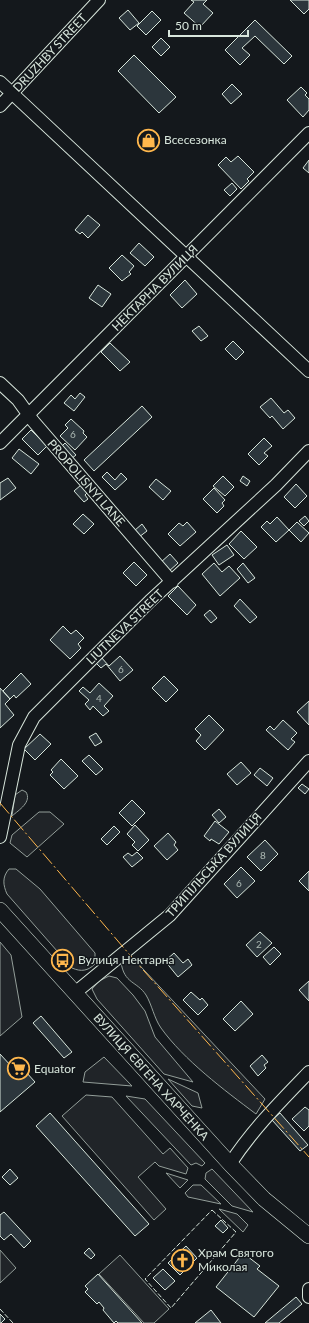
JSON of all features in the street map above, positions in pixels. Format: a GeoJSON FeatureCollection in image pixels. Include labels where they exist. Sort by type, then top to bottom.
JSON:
{"type":"FeatureCollection","features":[{"type":"Feature","properties":{"kind":"main road","name":"ВУЛИЦЯ ЄВГЕНА ХАРЧЕНКА"},"geometry":{"type":"LineString","coordinates":[[0,910],[76,992],[230,1164],[264,1199],[309,1236]]}},
{"type":"Feature","properties":{"kind":"street","name":"DRUZHBY STREET"},"geometry":{"type":"LineString","coordinates":[[0,106],[13,94],[97,1]]}},
{"type":"Feature","properties":{"kind":"street"},"geometry":{"type":"LineString","coordinates":[[0,82],[309,371]]}},
{"type":"Feature","properties":{"kind":"street","name":"НЕКТАРНА ВУЛИЦЯ"},"geometry":{"type":"LineString","coordinates":[[0,443],[309,133]]}},
{"type":"Feature","properties":{"kind":"street","name":"PROPOLISNYI LANE"},"geometry":{"type":"LineString","coordinates":[[0,383],[18,400],[33,421],[172,582]]}},
{"type":"Feature","properties":{"kind":"street","name":"LIUTNEVA STREET"},"geometry":{"type":"LineString","coordinates":[[0,837],[18,750],[25,731],[34,717],[150,601],[276,485],[309,451]]}},
{"type":"Feature","properties":{"kind":"street","name":"ТРИПІЛЬСЬКА ВУЛИЦЯ"},"geometry":{"type":"LineString","coordinates":[[76,992],[170,915],[309,761]]}},
{"type":"Feature","properties":{"kind":"street"},"geometry":{"type":"LineString","coordinates":[[230,1164],[245,1140],[309,1072]]}},
{"type":"Feature","properties":{"kind":"street"},"geometry":{"type":"LineString","coordinates":[[309,1289],[309,1297]]}},
{"type":"Feature","properties":{"kind":"shaded area"},"geometry":{"type":"Polygon","coordinates":[[[22,790],[26,792],[26,802],[24,806],[12,816],[15,795],[22,790]]]}},
{"type":"Feature","properties":{"kind":"shaded area"},"geometry":{"type":"Polygon","coordinates":[[[39,812],[50,812],[64,824],[27,857],[10,843],[12,835],[39,812]]]}},
{"type":"Feature","properties":{"kind":"shaded area"},"geometry":{"type":"Polygon","coordinates":[[[9,869],[16,869],[40,889],[95,953],[95,964],[84,970],[72,968],[7,894],[4,881],[5,875],[9,869]]]}},
{"type":"Feature","properties":{"kind":"shaded area"},"geometry":{"type":"Polygon","coordinates":[[[0,942],[11,955],[22,1017],[0,1036],[0,942]]]}},
{"type":"Feature","properties":{"kind":"shaded area"},"geometry":{"type":"Polygon","coordinates":[[[129,954],[265,1099],[256,1114],[205,1074],[170,1040],[161,1028],[146,995],[125,974],[121,962],[129,954]]]}},
{"type":"Feature","properties":{"kind":"shaded area"},"geometry":{"type":"Polygon","coordinates":[[[109,976],[117,978],[133,995],[145,1011],[155,1037],[193,1082],[164,1074],[97,999],[92,989],[99,981],[109,976]]]}},
{"type":"Feature","properties":{"kind":"shaded area"},"geometry":{"type":"Polygon","coordinates":[[[104,1057],[132,1086],[83,1082],[85,1072],[104,1057]]]}},
{"type":"Feature","properties":{"kind":"shaded area"},"geometry":{"type":"Polygon","coordinates":[[[168,1079],[198,1093],[202,1108],[192,1106],[168,1079]]]}},
{"type":"Feature","properties":{"kind":"shaded area"},"geometry":{"type":"Polygon","coordinates":[[[86,1095],[112,1097],[163,1154],[170,1148],[188,1168],[186,1174],[159,1166],[155,1162],[138,1177],[166,1209],[154,1220],[62,1116],[86,1095]]]}},
{"type":"Feature","properties":{"kind":"shaded area"},"geometry":{"type":"Polygon","coordinates":[[[126,1096],[145,1099],[205,1163],[202,1166],[196,1163],[191,1165],[126,1096]]]}},
{"type":"Feature","properties":{"kind":"shaded area"},"geometry":{"type":"Polygon","coordinates":[[[212,1169],[253,1212],[232,1206],[205,1179],[206,1173],[212,1169]]]}},
{"type":"Feature","properties":{"kind":"shaded area"},"geometry":{"type":"Polygon","coordinates":[[[166,1173],[188,1180],[180,1188],[166,1173]]]}},
{"type":"Feature","properties":{"kind":"shaded area"},"geometry":{"type":"Polygon","coordinates":[[[193,1185],[201,1185],[221,1204],[188,1197],[185,1193],[193,1185]]]}},
{"type":"Feature","properties":{"kind":"shaded area"},"geometry":{"type":"Polygon","coordinates":[[[219,1209],[237,1214],[248,1225],[243,1232],[219,1209]]]}},
{"type":"Feature","properties":{"kind":"shaded area"},"geometry":{"type":"Polygon","coordinates":[[[0,1250],[16,1268],[0,1283],[0,1250]]]}},
{"type":"Feature","properties":{"kind":"shaded area"},"geometry":{"type":"Polygon","coordinates":[[[120,1255],[169,1309],[154,1323],[144,1323],[99,1274],[120,1255]]]}},
{"type":"Feature","properties":{"kind":"building"},"geometry":{"type":"Polygon","coordinates":[[[191,0],[207,0],[203,4],[213,13],[200,27],[184,13],[194,2],[191,0]]]}},
{"type":"Feature","properties":{"kind":"building"},"geometry":{"type":"Polygon","coordinates":[[[290,0],[309,0],[309,9],[304,14],[290,0]]]}},
{"type":"Feature","properties":{"kind":"building"},"geometry":{"type":"Polygon","coordinates":[[[128,10],[139,23],[130,30],[119,18],[128,10]]]}},
{"type":"Feature","properties":{"kind":"building"},"geometry":{"type":"Polygon","coordinates":[[[152,11],[161,20],[146,35],[137,26],[152,11]]]}},
{"type":"Feature","properties":{"kind":"building"},"geometry":{"type":"Polygon","coordinates":[[[255,20],[292,56],[284,64],[255,36],[242,48],[250,55],[240,65],[225,50],[255,20]]]}},
{"type":"Feature","properties":{"kind":"building"},"geometry":{"type":"Polygon","coordinates":[[[161,38],[170,47],[161,56],[152,47],[161,38]]]}},
{"type":"Feature","properties":{"kind":"building"},"geometry":{"type":"Polygon","coordinates":[[[134,55],[176,97],[159,113],[118,71],[134,55]]]}},
{"type":"Feature","properties":{"kind":"building"},"geometry":{"type":"Polygon","coordinates":[[[232,84],[242,94],[231,104],[222,94],[232,84]]]}},
{"type":"Feature","properties":{"kind":"building"},"geometry":{"type":"Polygon","coordinates":[[[301,87],[307,93],[305,95],[309,99],[309,110],[303,117],[287,100],[301,87]]]}},
{"type":"Feature","properties":{"kind":"building"},"geometry":{"type":"Polygon","coordinates":[[[238,156],[254,172],[247,179],[249,181],[241,189],[218,165],[226,157],[231,162],[238,156]]]}},
{"type":"Feature","properties":{"kind":"building"},"geometry":{"type":"Polygon","coordinates":[[[309,160],[309,173],[303,168],[309,160]]]}},
{"type":"Feature","properties":{"kind":"building"},"geometry":{"type":"Polygon","coordinates":[[[232,183],[237,189],[230,196],[224,190],[232,183]]]}},
{"type":"Feature","properties":{"kind":"building"},"geometry":{"type":"Polygon","coordinates":[[[88,215],[100,225],[88,238],[82,232],[80,234],[75,230],[88,215]]]}},
{"type":"Feature","properties":{"kind":"building"},"geometry":{"type":"Polygon","coordinates":[[[139,243],[154,257],[145,266],[130,253],[139,243]]]}},
{"type":"Feature","properties":{"kind":"building"},"geometry":{"type":"Polygon","coordinates":[[[122,255],[134,266],[129,272],[131,274],[122,281],[109,268],[122,255]]]}},
{"type":"Feature","properties":{"kind":"building"},"geometry":{"type":"Polygon","coordinates":[[[185,280],[197,294],[182,308],[170,295],[185,280]]]}},
{"type":"Feature","properties":{"kind":"building"},"geometry":{"type":"Polygon","coordinates":[[[98,285],[111,294],[102,307],[89,298],[98,285]]]}},
{"type":"Feature","properties":{"kind":"building"},"geometry":{"type":"Polygon","coordinates":[[[199,326],[208,336],[201,341],[192,331],[199,326]]]}},
{"type":"Feature","properties":{"kind":"building"},"geometry":{"type":"Polygon","coordinates":[[[233,341],[244,352],[236,360],[225,349],[233,341]]]}},
{"type":"Feature","properties":{"kind":"building"},"geometry":{"type":"Polygon","coordinates":[[[110,343],[130,362],[120,371],[101,352],[110,343]]]}},
{"type":"Feature","properties":{"kind":"building"},"geometry":{"type":"Polygon","coordinates":[[[80,393],[85,397],[74,411],[64,403],[71,395],[75,399],[80,393]]]}},
{"type":"Feature","properties":{"kind":"building"},"geometry":{"type":"Polygon","coordinates":[[[271,398],[284,413],[288,410],[295,418],[283,429],[272,416],[270,418],[260,407],[271,398]]]}},
{"type":"Feature","properties":{"kind":"building"},"geometry":{"type":"Polygon","coordinates":[[[142,406],[152,417],[94,471],[84,460],[142,406]]]}},
{"type":"Feature","properties":{"kind":"building"},"geometry":{"type":"Polygon","coordinates":[[[71,419],[84,431],[83,433],[87,437],[75,450],[60,436],[68,428],[65,425],[71,419]]]}},
{"type":"Feature","properties":{"kind":"building"},"geometry":{"type":"Polygon","coordinates":[[[31,430],[47,446],[38,455],[22,439],[31,430]]]}},
{"type":"Feature","properties":{"kind":"building"},"geometry":{"type":"Polygon","coordinates":[[[264,438],[272,446],[264,453],[268,456],[259,465],[248,454],[264,438]]]}},
{"type":"Feature","properties":{"kind":"building"},"geometry":{"type":"Polygon","coordinates":[[[65,443],[76,455],[71,459],[60,448],[65,443]]]}},
{"type":"Feature","properties":{"kind":"building"},"geometry":{"type":"Polygon","coordinates":[[[19,449],[39,464],[31,474],[12,458],[19,449]]]}},
{"type":"Feature","properties":{"kind":"building"},"geometry":{"type":"Polygon","coordinates":[[[107,472],[115,480],[121,473],[127,479],[115,490],[102,477],[107,472]]]}},
{"type":"Feature","properties":{"kind":"building"},"geometry":{"type":"Polygon","coordinates":[[[223,476],[234,487],[225,496],[213,486],[223,476]]]}},
{"type":"Feature","properties":{"kind":"building"},"geometry":{"type":"Polygon","coordinates":[[[243,476],[250,481],[247,486],[240,481],[243,476]]]}},
{"type":"Feature","properties":{"kind":"building"},"geometry":{"type":"Polygon","coordinates":[[[8,478],[16,488],[0,500],[0,483],[8,478]]]}},
{"type":"Feature","properties":{"kind":"building"},"geometry":{"type":"Polygon","coordinates":[[[156,479],[171,491],[163,500],[149,487],[156,479]]]}},
{"type":"Feature","properties":{"kind":"building"},"geometry":{"type":"Polygon","coordinates":[[[296,484],[307,496],[295,508],[284,497],[296,484]]]}},
{"type":"Feature","properties":{"kind":"building"},"geometry":{"type":"Polygon","coordinates":[[[81,485],[87,493],[85,495],[88,499],[84,502],[74,491],[81,485]]]}},
{"type":"Feature","properties":{"kind":"building"},"geometry":{"type":"Polygon","coordinates":[[[214,488],[225,500],[222,503],[224,506],[217,513],[203,499],[214,488]]]}},
{"type":"Feature","properties":{"kind":"building"},"geometry":{"type":"Polygon","coordinates":[[[83,514],[94,524],[84,534],[73,524],[83,514]]]}},
{"type":"Feature","properties":{"kind":"building"},"geometry":{"type":"Polygon","coordinates":[[[305,516],[309,521],[304,526],[299,521],[305,516]]]}},
{"type":"Feature","properties":{"kind":"building"},"geometry":{"type":"Polygon","coordinates":[[[277,517],[289,530],[276,542],[261,527],[267,521],[270,524],[277,517]]]}},
{"type":"Feature","properties":{"kind":"building"},"geometry":{"type":"Polygon","coordinates":[[[187,522],[196,532],[180,546],[168,534],[179,523],[183,526],[187,522]]]}},
{"type":"Feature","properties":{"kind":"building"},"geometry":{"type":"Polygon","coordinates":[[[297,522],[309,533],[301,542],[289,530],[297,522]]]}},
{"type":"Feature","properties":{"kind":"building"},"geometry":{"type":"Polygon","coordinates":[[[142,524],[147,531],[139,537],[134,531],[142,524]]]}},
{"type":"Feature","properties":{"kind":"building"},"geometry":{"type":"Polygon","coordinates":[[[241,531],[257,547],[244,559],[229,544],[241,531]]]}},
{"type":"Feature","properties":{"kind":"building"},"geometry":{"type":"Polygon","coordinates":[[[227,545],[234,555],[219,565],[212,555],[227,545]]]}},
{"type":"Feature","properties":{"kind":"building"},"geometry":{"type":"Polygon","coordinates":[[[170,554],[178,563],[168,572],[160,563],[170,554]]]}},
{"type":"Feature","properties":{"kind":"building"},"geometry":{"type":"Polygon","coordinates":[[[134,562],[147,575],[136,586],[123,573],[134,562]]]}},
{"type":"Feature","properties":{"kind":"building"},"geometry":{"type":"Polygon","coordinates":[[[214,563],[222,572],[229,566],[240,578],[220,596],[202,574],[214,563]]]}},
{"type":"Feature","properties":{"kind":"building"},"geometry":{"type":"Polygon","coordinates":[[[243,563],[255,578],[248,583],[237,569],[243,563]]]}},
{"type":"Feature","properties":{"kind":"building"},"geometry":{"type":"Polygon","coordinates":[[[178,586],[196,605],[187,615],[168,596],[178,586]]]}},
{"type":"Feature","properties":{"kind":"building"},"geometry":{"type":"Polygon","coordinates":[[[240,599],[257,617],[250,623],[234,606],[240,599]]]}},
{"type":"Feature","properties":{"kind":"building"},"geometry":{"type":"Polygon","coordinates":[[[210,610],[217,618],[211,623],[204,615],[210,610]]]}},
{"type":"Feature","properties":{"kind":"building"},"geometry":{"type":"Polygon","coordinates":[[[63,626],[71,634],[76,630],[84,638],[78,644],[81,648],[70,659],[50,640],[63,626]]]}},
{"type":"Feature","properties":{"kind":"building"},"geometry":{"type":"Polygon","coordinates":[[[120,656],[133,670],[120,681],[106,664],[101,668],[95,662],[101,657],[109,666],[120,656]]]}},
{"type":"Feature","properties":{"kind":"building"},"geometry":{"type":"Polygon","coordinates":[[[21,673],[31,684],[16,698],[14,695],[10,699],[3,691],[21,673]]]}},
{"type":"Feature","properties":{"kind":"building"},"geometry":{"type":"Polygon","coordinates":[[[164,676],[178,690],[166,702],[152,688],[164,676]]]}},
{"type":"Feature","properties":{"kind":"building"},"geometry":{"type":"Polygon","coordinates":[[[99,683],[113,696],[104,706],[109,711],[103,716],[93,706],[90,710],[85,704],[89,700],[79,691],[83,687],[90,693],[99,683]]]}},
{"type":"Feature","properties":{"kind":"building"},"geometry":{"type":"Polygon","coordinates":[[[0,688],[10,699],[5,704],[14,715],[0,728],[0,688]]]}},
{"type":"Feature","properties":{"kind":"building"},"geometry":{"type":"Polygon","coordinates":[[[309,701],[309,725],[297,712],[309,701]]]}},
{"type":"Feature","properties":{"kind":"building"},"geometry":{"type":"Polygon","coordinates":[[[209,715],[224,730],[205,750],[196,741],[201,735],[195,729],[209,715]]]}},
{"type":"Feature","properties":{"kind":"building"},"geometry":{"type":"Polygon","coordinates":[[[283,720],[297,733],[291,739],[295,742],[288,750],[266,730],[270,726],[274,730],[283,720]]]}},
{"type":"Feature","properties":{"kind":"building"},"geometry":{"type":"Polygon","coordinates":[[[96,733],[102,742],[95,746],[89,737],[96,733]]]}},
{"type":"Feature","properties":{"kind":"building"},"geometry":{"type":"Polygon","coordinates":[[[40,734],[51,744],[35,760],[24,749],[40,734]]]}},
{"type":"Feature","properties":{"kind":"building"},"geometry":{"type":"Polygon","coordinates":[[[89,755],[103,769],[96,775],[82,761],[89,755]]]}},
{"type":"Feature","properties":{"kind":"building"},"geometry":{"type":"Polygon","coordinates":[[[61,759],[78,776],[64,789],[50,775],[53,772],[51,770],[61,759]]]}},
{"type":"Feature","properties":{"kind":"building"},"geometry":{"type":"Polygon","coordinates":[[[241,762],[251,773],[237,785],[227,774],[241,762]]]}},
{"type":"Feature","properties":{"kind":"building"},"geometry":{"type":"Polygon","coordinates":[[[260,768],[273,778],[267,786],[254,775],[260,768]]]}},
{"type":"Feature","properties":{"kind":"building"},"geometry":{"type":"Polygon","coordinates":[[[302,784],[309,789],[305,794],[298,788],[302,784]]]}},
{"type":"Feature","properties":{"kind":"building"},"geometry":{"type":"Polygon","coordinates":[[[132,800],[145,813],[132,826],[119,813],[132,800]]]}},
{"type":"Feature","properties":{"kind":"building"},"geometry":{"type":"Polygon","coordinates":[[[219,809],[226,817],[219,823],[212,815],[219,809]]]}},
{"type":"Feature","properties":{"kind":"building"},"geometry":{"type":"Polygon","coordinates":[[[215,821],[229,832],[219,844],[211,839],[210,841],[204,836],[215,821]]]}},
{"type":"Feature","properties":{"kind":"building"},"geometry":{"type":"Polygon","coordinates":[[[135,825],[149,840],[138,851],[132,845],[135,842],[127,834],[135,825]]]}},
{"type":"Feature","properties":{"kind":"building"},"geometry":{"type":"Polygon","coordinates":[[[114,826],[120,832],[107,845],[101,839],[114,826]]]}},
{"type":"Feature","properties":{"kind":"building"},"geometry":{"type":"Polygon","coordinates":[[[168,833],[176,842],[174,845],[178,850],[167,860],[154,846],[168,833]]]}},
{"type":"Feature","properties":{"kind":"building"},"geometry":{"type":"Polygon","coordinates":[[[265,840],[278,854],[261,871],[247,857],[265,840]]]}},
{"type":"Feature","properties":{"kind":"building"},"geometry":{"type":"Polygon","coordinates":[[[137,852],[143,858],[132,867],[123,857],[128,853],[132,856],[137,852]]]}},
{"type":"Feature","properties":{"kind":"building"},"geometry":{"type":"Polygon","coordinates":[[[241,867],[255,881],[237,898],[224,884],[241,867]]]}},
{"type":"Feature","properties":{"kind":"building"},"geometry":{"type":"Polygon","coordinates":[[[309,871],[309,891],[299,881],[309,871]]]}},
{"type":"Feature","properties":{"kind":"building"},"geometry":{"type":"Polygon","coordinates":[[[260,932],[272,943],[257,957],[246,945],[260,932]]]}},
{"type":"Feature","properties":{"kind":"building"},"geometry":{"type":"Polygon","coordinates":[[[274,947],[281,954],[270,965],[263,957],[274,947]]]}},
{"type":"Feature","properties":{"kind":"building"},"geometry":{"type":"Polygon","coordinates":[[[174,953],[183,963],[188,959],[192,965],[178,977],[165,961],[174,953]]]}},
{"type":"Feature","properties":{"kind":"building"},"geometry":{"type":"Polygon","coordinates":[[[309,981],[309,1001],[299,990],[309,981]]]}},
{"type":"Feature","properties":{"kind":"building"},"geometry":{"type":"Polygon","coordinates":[[[191,992],[200,1000],[202,998],[208,1005],[198,1015],[183,1000],[191,992]]]}},
{"type":"Feature","properties":{"kind":"building"},"geometry":{"type":"Polygon","coordinates":[[[241,1001],[253,1014],[235,1031],[223,1019],[241,1001]]]}},
{"type":"Feature","properties":{"kind":"building"},"geometry":{"type":"Polygon","coordinates":[[[41,1016],[72,1052],[64,1058],[33,1023],[41,1016]]]}},
{"type":"Feature","properties":{"kind":"building"},"geometry":{"type":"Polygon","coordinates":[[[0,1054],[12,1067],[17,1062],[35,1082],[0,1112],[0,1054]]]}},
{"type":"Feature","properties":{"kind":"building"},"geometry":{"type":"Polygon","coordinates":[[[262,1055],[268,1062],[264,1065],[266,1068],[258,1076],[250,1066],[262,1055]]]}},
{"type":"Feature","properties":{"kind":"building"},"geometry":{"type":"Polygon","coordinates":[[[305,1107],[309,1110],[309,1126],[304,1131],[292,1119],[305,1107]]]}},
{"type":"Feature","properties":{"kind":"building"},"geometry":{"type":"Polygon","coordinates":[[[50,1113],[149,1224],[135,1236],[36,1126],[50,1113]]]}},
{"type":"Feature","properties":{"kind":"building"},"geometry":{"type":"Polygon","coordinates":[[[280,1113],[308,1145],[300,1151],[272,1120],[280,1113]]]}},
{"type":"Feature","properties":{"kind":"building"},"geometry":{"type":"Polygon","coordinates":[[[10,1169],[18,1178],[10,1185],[2,1177],[10,1169]]]}},
{"type":"Feature","properties":{"kind":"building"},"geometry":{"type":"Polygon","coordinates":[[[4,1212],[31,1241],[24,1248],[11,1234],[4,1240],[0,1236],[0,1215],[4,1212]]]}},
{"type":"Feature","properties":{"kind":"building"},"geometry":{"type":"Polygon","coordinates":[[[221,1220],[228,1228],[223,1233],[215,1226],[221,1220]]]}},
{"type":"Feature","properties":{"kind":"building","name":"Храм Святого Миколая"},"geometry":{"type":"Polygon","coordinates":[[[186,1246],[197,1258],[180,1275],[168,1263],[186,1246]]]}},
{"type":"Feature","properties":{"kind":"building"},"geometry":{"type":"Polygon","coordinates":[[[89,1248],[95,1255],[91,1259],[84,1253],[89,1248]]]}},
{"type":"Feature","properties":{"kind":"building"},"geometry":{"type":"Polygon","coordinates":[[[243,1253],[260,1266],[257,1269],[279,1286],[254,1317],[216,1287],[243,1253]]]}},
{"type":"Feature","properties":{"kind":"building"},"geometry":{"type":"Polygon","coordinates":[[[163,1269],[175,1281],[165,1290],[153,1278],[163,1269]]]}},
{"type":"Feature","properties":{"kind":"building"},"geometry":{"type":"Polygon","coordinates":[[[98,1274],[142,1323],[118,1323],[116,1321],[114,1323],[103,1310],[104,1308],[99,1302],[97,1304],[85,1292],[88,1289],[85,1286],[98,1274]]]}},
{"type":"Feature","properties":{"kind":"building"},"geometry":{"type":"Polygon","coordinates":[[[296,1297],[302,1304],[279,1323],[265,1323],[296,1297]]]}},
{"type":"Feature","properties":{"kind":"building"},"geometry":{"type":"Polygon","coordinates":[[[211,1310],[221,1323],[195,1323],[211,1310]]]}},
{"type":"Feature","properties":{"kind":"building"},"geometry":{"type":"Polygon","coordinates":[[[0,1314],[5,1319],[1,1323],[0,1323],[0,1314]]]}},
{"type":"Feature","properties":{"kind":"fence"},"geometry":{"type":"LineString","coordinates":[[212,1210],[236,1232],[171,1308],[145,1279],[212,1210]]}},
{"type":"Feature","properties":{"kind":"fence"},"geometry":{"type":"LineString","coordinates":[[0,1309],[13,1323]]}},
{"type":"Feature","properties":{"kind":"power"},"geometry":{"type":"LineString","coordinates":[[0,803],[129,954],[309,1157]]}},
{"type":"Feature","properties":{"kind":"place","name":"Всесезонка"},"geometry":{"type":"Point","coordinates":[149,140]}},
{"type":"Feature","properties":{"kind":"place","name":"Вулиця Нектарна"},"geometry":{"type":"Point","coordinates":[62,960]}},
{"type":"Feature","properties":{"kind":"place","name":"Equator"},"geometry":{"type":"Point","coordinates":[18,1069]}},
{"type":"Feature","properties":{"kind":"place","name":"Храм Святого Миколая"},"geometry":{"type":"Point","coordinates":[183,1260]}}]}
